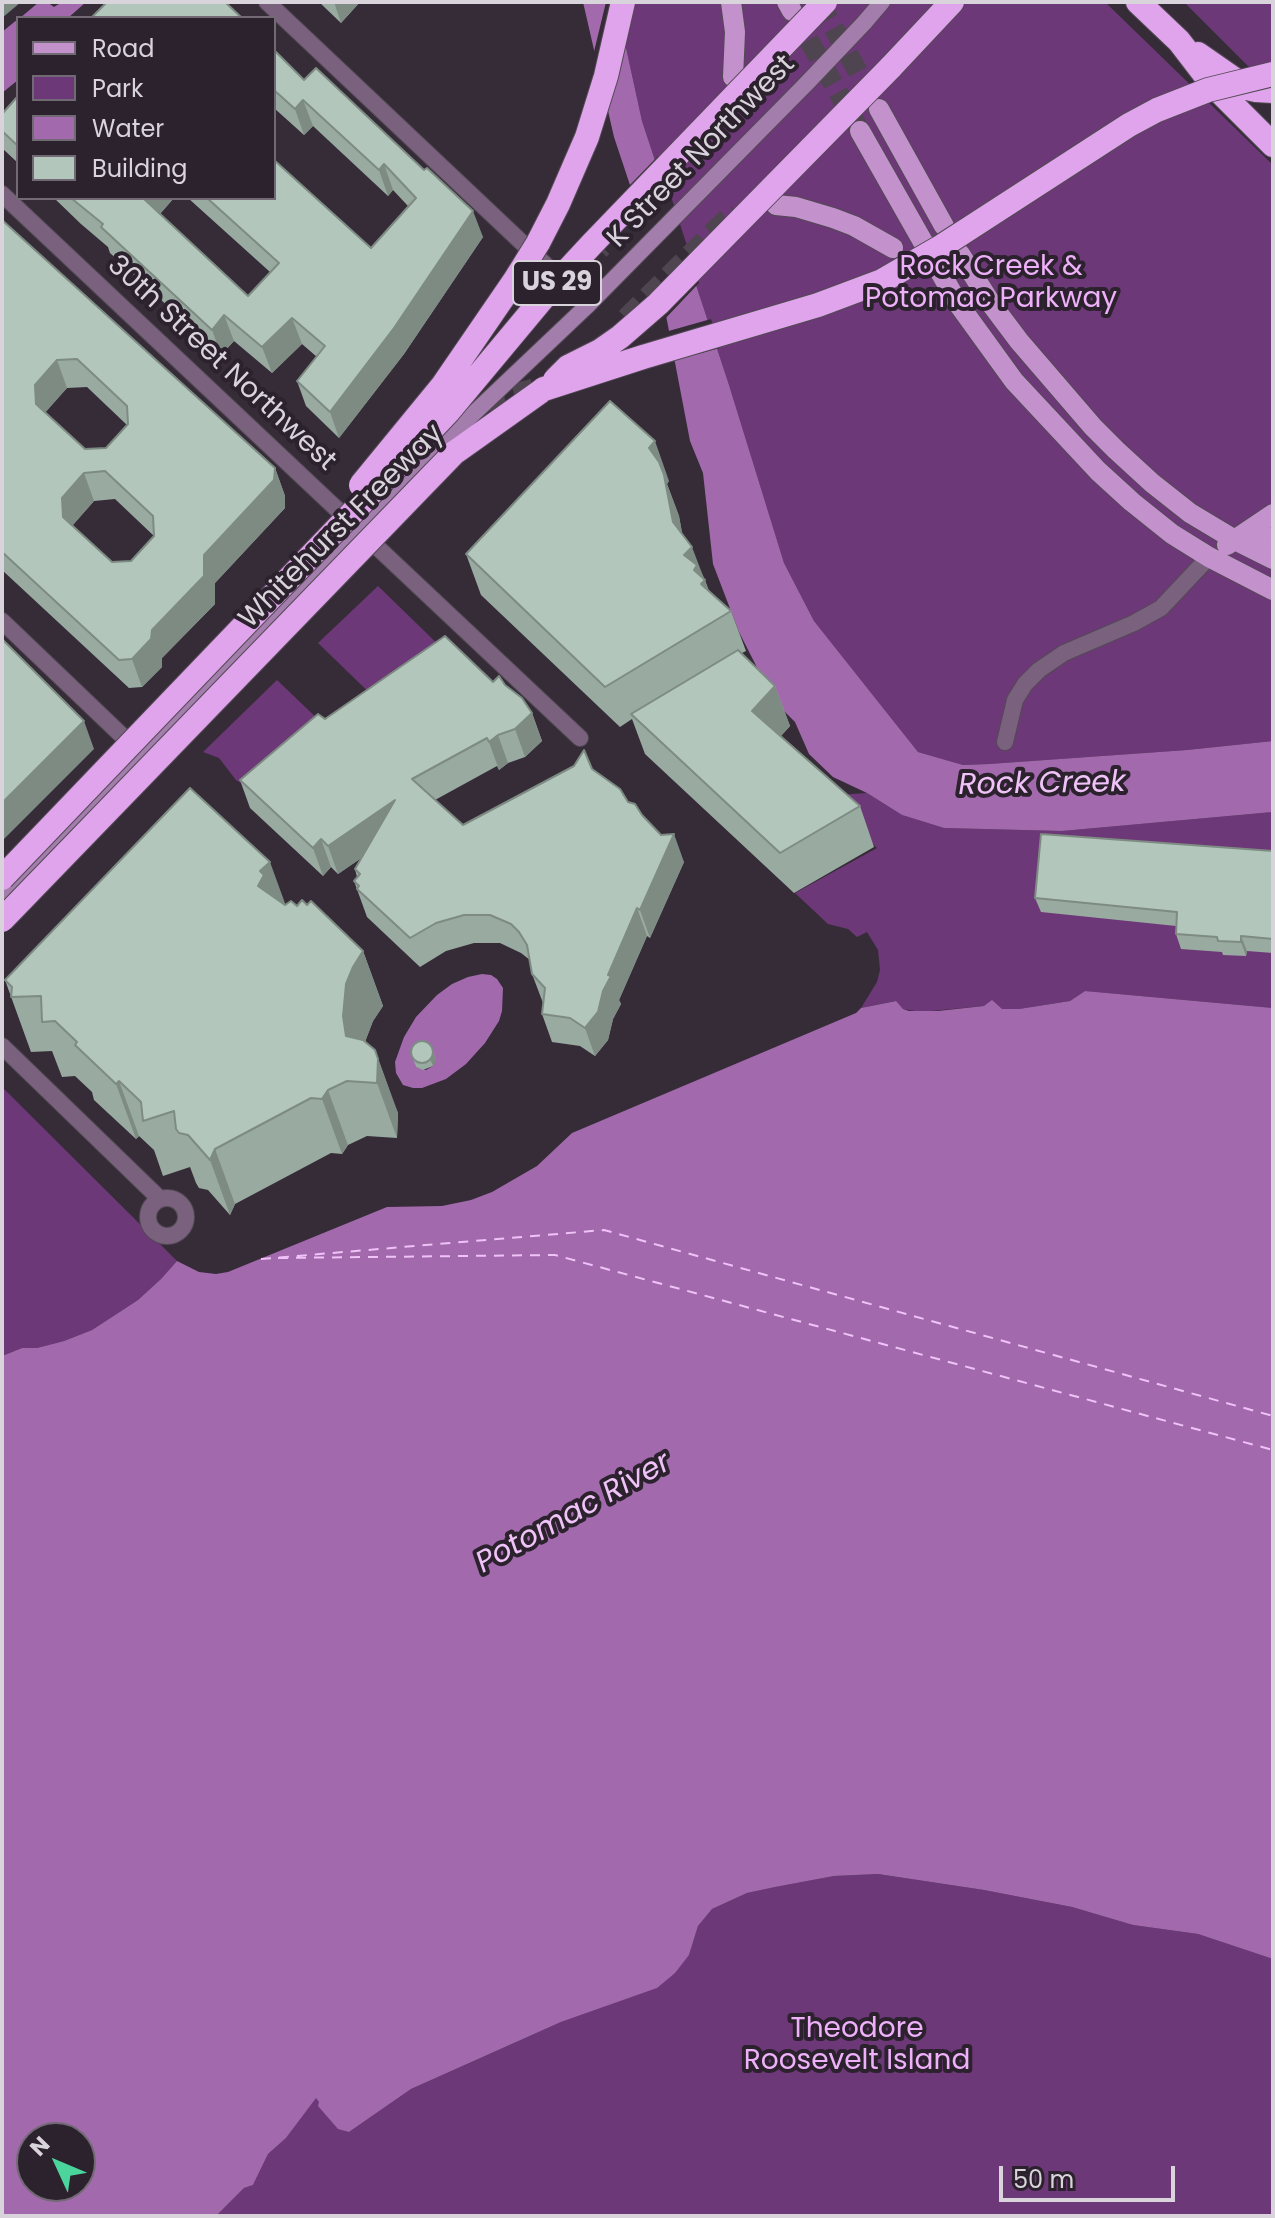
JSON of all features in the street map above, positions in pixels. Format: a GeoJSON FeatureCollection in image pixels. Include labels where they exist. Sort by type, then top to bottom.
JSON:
{"type":"FeatureCollection","features":[{"type":"Feature","properties":{"kind":"highway"},"geometry":{"type":"LineString","coordinates":[[297,570],[382,457],[443,385],[538,243],[587,137],[606,76],[623,2]]}},
{"type":"Feature","properties":{"kind":"highway","name":"Whitehurst Freeway"},"geometry":{"type":"LineString","coordinates":[[2,878],[448,412],[553,286],[825,2]]}},
{"type":"Feature","properties":{"kind":"highway","name":"Whitehurst Freeway"},"geometry":{"type":"LineString","coordinates":[[2,920],[454,453],[544,389],[568,367],[620,337],[658,304],[952,2]]}},
{"type":"Feature","properties":{"kind":"highway"},"geometry":{"type":"LineString","coordinates":[[1138,2],[1179,41],[1247,88],[1273,91]]}},
{"type":"Feature","properties":{"kind":"highway"},"geometry":{"type":"LineString","coordinates":[[1179,41],[1212,84],[1273,145]]}},
{"type":"Feature","properties":{"kind":"highway"},"geometry":{"type":"LineString","coordinates":[[544,389],[871,286],[939,248],[1157,110],[1208,90],[1273,74]]}},
{"type":"Feature","properties":{"kind":"main road"},"geometry":{"type":"LineString","coordinates":[[731,2],[735,32],[733,77]]}},
{"type":"Feature","properties":{"kind":"main road","name":"K Street Northwest"},"geometry":{"type":"LineString","coordinates":[[2,898],[415,469],[588,305],[877,10]]}},
{"type":"Feature","properties":{"kind":"main road"},"geometry":{"type":"LineString","coordinates":[[879,109],[944,226]]}},
{"type":"Feature","properties":{"kind":"main road"},"geometry":{"type":"LineString","coordinates":[[860,131],[923,242]]}},
{"type":"Feature","properties":{"kind":"main road"},"geometry":{"type":"LineString","coordinates":[[776,205],[796,207],[833,218],[893,248]]}},
{"type":"Feature","properties":{"kind":"main road"},"geometry":{"type":"LineString","coordinates":[[960,254],[1019,341],[1093,427],[1152,483],[1190,513],[1273,559]]}},
{"type":"Feature","properties":{"kind":"main road"},"geometry":{"type":"LineString","coordinates":[[933,272],[1014,381],[1075,448],[1155,521],[1209,557],[1273,590]]}},
{"type":"Feature","properties":{"kind":"main road"},"geometry":{"type":"LineString","coordinates":[[1209,557],[1273,514]]}},
{"type":"Feature","properties":{"kind":"main road"},"geometry":{"type":"LineString","coordinates":[[1235,540],[1273,538]]}},
{"type":"Feature","properties":{"kind":"street"},"geometry":{"type":"LineString","coordinates":[[267,2],[588,305]]}},
{"type":"Feature","properties":{"kind":"street","name":"30th Street Northwest"},"geometry":{"type":"LineString","coordinates":[[2,194],[580,738]]}},
{"type":"Feature","properties":{"kind":"street"},"geometry":{"type":"LineString","coordinates":[[1005,742],[1015,700],[1039,670],[1064,653],[1161,608],[1209,557]]}},
{"type":"Feature","properties":{"kind":"street"},"geometry":{"type":"LineString","coordinates":[[7,626],[141,754]]}},
{"type":"Feature","properties":{"kind":"street"},"geometry":{"type":"LineString","coordinates":[[2,1046],[160,1199]]}},
{"type":"Feature","properties":{"kind":"green space","name":"Rock Creek & Potomac Parkway"},"geometry":{"type":"Polygon","coordinates":[[[616,2],[1105,2],[1273,165],[1273,741],[963,765],[918,752],[814,621],[784,563],[642,121],[616,2]]]}},
{"type":"Feature","properties":{"kind":"green space"},"geometry":{"type":"Polygon","coordinates":[[[1184,2],[1273,2],[1273,63],[1250,68],[1184,2]]]}},
{"type":"Feature","properties":{"kind":"green space"},"geometry":{"type":"Polygon","coordinates":[[[378,586],[450,656],[380,703],[318,643],[378,586]]]}},
{"type":"Feature","properties":{"kind":"green space"},"geometry":{"type":"Polygon","coordinates":[[[277,680],[324,725],[244,785],[236,780],[219,758],[203,752],[277,680]]]}},
{"type":"Feature","properties":{"kind":"green space"},"geometry":{"type":"Polygon","coordinates":[[[867,793],[902,815],[944,828],[1062,831],[1273,812],[1273,1008],[1085,991],[1070,1001],[1019,1009],[984,1006],[921,1012],[903,1009],[895,1001],[861,1008],[877,982],[880,970],[878,950],[867,932],[857,937],[848,929],[828,924],[795,893],[877,848],[821,796],[867,793]]]}},
{"type":"Feature","properties":{"kind":"green space"},"geometry":{"type":"Polygon","coordinates":[[[2,1087],[177,1261],[138,1300],[92,1330],[64,1341],[37,1348],[22,1348],[2,1356],[2,1087]]]}},
{"type":"Feature","properties":{"kind":"green space","name":"Theodore Roosevelt Island"},"geometry":{"type":"Polygon","coordinates":[[[878,1874],[984,1890],[1072,1907],[1133,1925],[1198,1934],[1273,1959],[1273,2216],[216,2216],[244,2188],[253,2185],[268,2154],[286,2138],[316,2097],[349,2132],[411,2089],[561,2022],[656,1988],[689,1955],[698,1926],[712,1909],[747,1893],[774,1887],[834,1876],[878,1874]]]}},
{"type":"Feature","properties":{"kind":"water"},"geometry":{"type":"Polygon","coordinates":[[[39,2],[47,2],[54,7],[62,2],[86,2],[70,16],[22,16],[39,2]]]}},
{"type":"Feature","properties":{"kind":"water","name":"Rock Creek"},"geometry":{"type":"Polygon","coordinates":[[[583,2],[616,2],[642,121],[784,563],[814,621],[918,752],[963,765],[1273,741],[1273,812],[1062,831],[944,828],[902,815],[833,777],[809,754],[795,722],[774,701],[739,632],[713,564],[703,473],[690,441],[656,263],[614,137],[583,2]]]}},
{"type":"Feature","properties":{"kind":"water"},"geometry":{"type":"Polygon","coordinates":[[[16,21],[16,82],[2,93],[2,32],[16,21]]]}},
{"type":"Feature","properties":{"kind":"water"},"geometry":{"type":"Polygon","coordinates":[[[482,974],[497,979],[503,988],[499,1021],[466,1064],[446,1079],[422,1088],[403,1085],[396,1073],[395,1062],[404,1037],[416,1017],[437,995],[468,977],[482,974]],[[431,1050],[414,1056],[416,1067],[426,1070],[436,1060],[431,1050]]]}},
{"type":"Feature","properties":{"kind":"water","name":"Potomac River"},"geometry":{"type":"Polygon","coordinates":[[[1085,991],[1273,1008],[1273,1959],[1198,1934],[1133,1925],[1072,1907],[984,1890],[878,1874],[834,1876],[775,1887],[747,1893],[712,1909],[698,1926],[689,1955],[675,1973],[657,1988],[561,2022],[411,2089],[349,2132],[338,2129],[318,2106],[316,2098],[286,2138],[268,2154],[253,2185],[244,2188],[216,2216],[2,2216],[2,1356],[22,1348],[37,1348],[64,1341],[92,1330],[138,1300],[177,1261],[199,1272],[228,1272],[387,1207],[442,1206],[492,1192],[537,1166],[572,1133],[856,1013],[861,1008],[896,1001],[909,1011],[938,1011],[984,1006],[992,1000],[1002,1009],[1070,1001],[1085,991]]]}},
{"type":"Feature","properties":{"kind":"pier"},"geometry":{"type":"Polygon","coordinates":[[[606,2],[620,2],[604,114],[592,60],[606,2]]]}},
{"type":"Feature","properties":{"kind":"pier"},"geometry":{"type":"Polygon","coordinates":[[[658,156],[699,283],[663,321],[652,264],[627,188],[658,156]]]}},
{"type":"Feature","properties":{"kind":"pier"},"geometry":{"type":"Polygon","coordinates":[[[711,319],[720,348],[671,361],[665,332],[711,319]]]}},
{"type":"Feature","properties":{"kind":"building"},"geometry":{"type":"Polygon","coordinates":[[[107,2],[225,2],[240,16],[93,16],[107,2]]]}},
{"type":"Feature","properties":{"kind":"building"},"geometry":{"type":"Polygon","coordinates":[[[276,52],[304,80],[316,68],[424,170],[427,168],[473,211],[394,328],[330,412],[297,381],[325,346],[292,318],[262,347],[224,315],[212,330],[101,227],[103,224],[73,200],[145,200],[248,296],[279,263],[209,200],[276,200],[276,162],[371,248],[416,198],[384,164],[379,170],[303,100],[295,109],[276,92],[276,52]]]}},
{"type":"Feature","properties":{"kind":"building"},"geometry":{"type":"Polygon","coordinates":[[[16,98],[16,144],[2,131],[2,114],[16,98]]]}},
{"type":"Feature","properties":{"kind":"building"},"geometry":{"type":"Polygon","coordinates":[[[2,220],[275,468],[274,480],[204,555],[204,576],[152,630],[151,639],[132,659],[119,660],[2,552],[2,220]],[[77,359],[57,360],[35,385],[36,404],[85,449],[106,448],[128,424],[127,406],[77,359]],[[105,471],[84,473],[62,498],[63,517],[112,562],[131,561],[154,536],[153,516],[105,471]]]}},
{"type":"Feature","properties":{"kind":"building"},"geometry":{"type":"Polygon","coordinates":[[[610,401],[655,441],[649,448],[664,475],[673,522],[692,547],[684,555],[697,565],[694,570],[705,580],[701,584],[731,611],[605,687],[466,554],[610,401]]]}},
{"type":"Feature","properties":{"kind":"building"},"geometry":{"type":"Polygon","coordinates":[[[445,636],[493,682],[499,676],[522,698],[532,713],[515,729],[489,742],[487,738],[412,779],[463,825],[574,766],[584,750],[592,769],[620,789],[628,802],[635,804],[661,835],[674,834],[608,975],[611,976],[603,991],[598,1012],[585,1028],[570,1018],[542,1014],[545,988],[532,974],[527,945],[511,924],[490,915],[464,915],[436,923],[410,938],[357,889],[359,886],[354,881],[360,874],[355,869],[395,800],[328,846],[321,839],[313,848],[240,780],[318,714],[325,719],[445,636]]]}},
{"type":"Feature","properties":{"kind":"building"},"geometry":{"type":"Polygon","coordinates":[[[2,639],[84,721],[2,803],[2,639]]]}},
{"type":"Feature","properties":{"kind":"building"},"geometry":{"type":"Polygon","coordinates":[[[738,650],[775,686],[752,711],[860,806],[780,853],[631,714],[738,650]]]}},
{"type":"Feature","properties":{"kind":"building"},"geometry":{"type":"Polygon","coordinates":[[[190,788],[270,862],[260,871],[264,875],[258,886],[285,905],[291,901],[297,906],[302,900],[307,905],[311,901],[363,951],[346,984],[343,1016],[346,1036],[363,1040],[375,1050],[378,1059],[377,1083],[347,1081],[328,1090],[322,1099],[311,1098],[215,1149],[210,1160],[188,1135],[176,1129],[174,1111],[143,1121],[141,1102],[119,1081],[116,1084],[55,1021],[42,1022],[41,996],[11,997],[12,987],[5,980],[190,788]]]}},
{"type":"Feature","properties":{"kind":"building"},"geometry":{"type":"Polygon","coordinates":[[[1041,834],[1273,851],[1273,939],[1241,936],[1241,942],[1218,941],[1217,937],[1176,934],[1177,912],[1035,898],[1041,834]]]}},
{"type":"Feature","properties":{"kind":"building"},"geometry":{"type":"Polygon","coordinates":[[[422,1041],[433,1052],[422,1063],[411,1052],[422,1041]]]}},
{"type":"Feature","properties":{"kind":"ferry route"},"geometry":{"type":"LineString","coordinates":[[261,1259],[604,1230],[1273,1416]]}},
{"type":"Feature","properties":{"kind":"ferry route"},"geometry":{"type":"LineString","coordinates":[[278,1258],[555,1255],[1273,1450]]}},
{"type":"Feature","properties":{"kind":"tunnel"},"geometry":{"type":"LineString","coordinates":[[819,2],[875,102]]}},
{"type":"Feature","properties":{"kind":"tunnel"},"geometry":{"type":"LineString","coordinates":[[794,14],[860,131]]}},
{"type":"Feature","properties":{"kind":"tunnel"},"geometry":{"type":"LineString","coordinates":[[626,318],[724,221],[736,215]]}},
{"type":"Feature","properties":{"kind":"tunnel"},"geometry":{"type":"LineString","coordinates":[[588,305],[587,263],[602,247]]}},
{"type":"Feature","properties":{"kind":"tunnel"},"geometry":{"type":"LineString","coordinates":[[485,402],[539,387]]}}]}
